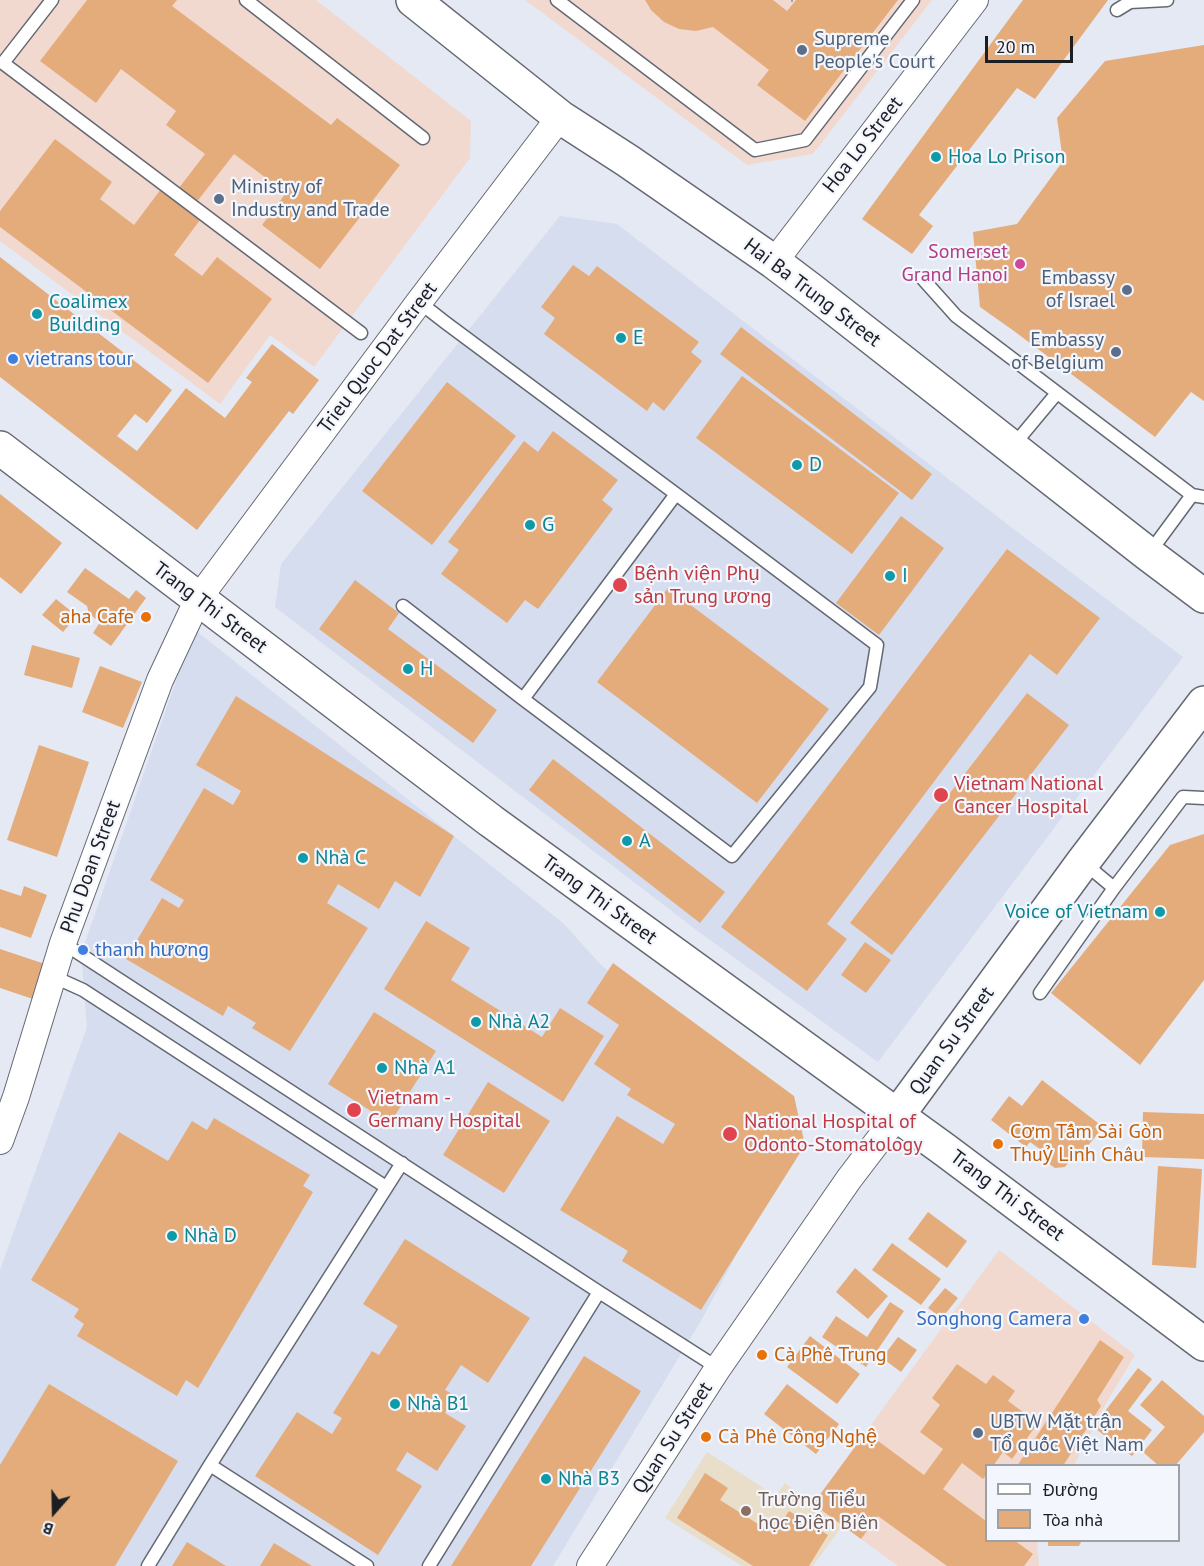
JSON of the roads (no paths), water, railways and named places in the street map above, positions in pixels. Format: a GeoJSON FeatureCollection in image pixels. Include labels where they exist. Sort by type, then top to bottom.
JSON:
{"type":"FeatureCollection","features":[{"type":"Feature","properties":{"kind":"main road","name":"Hai Ba Trung Street"},"geometry":{"type":"LineString","coordinates":[[412,0],[560,117],[774,262],[1204,596]]}},
{"type":"Feature","properties":{"kind":"main road","name":"Trang Thi Street"},"geometry":{"type":"LineString","coordinates":[[0,448],[491,821],[945,1150],[1204,1344]]}},
{"type":"Feature","properties":{"kind":"main road","name":"Quan Su Street"},"geometry":{"type":"LineString","coordinates":[[897,1116],[1083,862],[1204,703]]}},
{"type":"Feature","properties":{"kind":"street","name":"Hoa Lo Street"},"geometry":{"type":"LineString","coordinates":[[774,262],[975,0]]}},
{"type":"Feature","properties":{"kind":"street","name":"Trieu Quoc Dat Street"},"geometry":{"type":"LineString","coordinates":[[198,599],[560,117]]}},
{"type":"Feature","properties":{"kind":"street","name":"Phu Doan Street"},"geometry":{"type":"LineString","coordinates":[[0,1141],[8,1097],[63,943],[160,680],[198,599]]}},
{"type":"Feature","properties":{"kind":"street","name":"Quan Su Street"},"geometry":{"type":"LineString","coordinates":[[590,1566],[718,1368],[849,1179],[897,1116]]}},
{"type":"Feature","properties":{"kind":"lane"},"geometry":{"type":"LineString","coordinates":[[52,0],[1,65],[361,333]]}},
{"type":"Feature","properties":{"kind":"lane"},"geometry":{"type":"LineString","coordinates":[[246,0],[423,138]]}},
{"type":"Feature","properties":{"kind":"lane"},"geometry":{"type":"LineString","coordinates":[[557,0],[754,150],[805,140],[914,0]]}},
{"type":"Feature","properties":{"kind":"lane"},"geometry":{"type":"LineString","coordinates":[[1117,10],[1130,2],[1167,0]]}},
{"type":"Feature","properties":{"kind":"lane"},"geometry":{"type":"LineString","coordinates":[[922,279],[956,316],[1198,496],[1148,554]]}},
{"type":"Feature","properties":{"kind":"lane"},"geometry":{"type":"LineString","coordinates":[[403,606],[522,699],[732,856],[870,687],[877,645],[419,302]]}},
{"type":"Feature","properties":{"kind":"lane"},"geometry":{"type":"LineString","coordinates":[[1011,447],[1057,393]]}},
{"type":"Feature","properties":{"kind":"lane"},"geometry":{"type":"LineString","coordinates":[[522,699],[676,494]]}},
{"type":"Feature","properties":{"kind":"lane"},"geometry":{"type":"LineString","coordinates":[[1040,993],[1183,796],[1204,798]]}},
{"type":"Feature","properties":{"kind":"lane"},"geometry":{"type":"LineString","coordinates":[[1083,862],[1114,888]]}},
{"type":"Feature","properties":{"kind":"lane"},"geometry":{"type":"LineString","coordinates":[[63,943],[718,1368]]}},
{"type":"Feature","properties":{"kind":"lane"},"geometry":{"type":"LineString","coordinates":[[52,976],[83,990],[386,1187]]}},
{"type":"Feature","properties":{"kind":"lane"},"geometry":{"type":"LineString","coordinates":[[148,1566],[402,1163]]}},
{"type":"Feature","properties":{"kind":"lane"},"geometry":{"type":"LineString","coordinates":[[429,1566],[599,1292]]}},
{"type":"Feature","properties":{"kind":"lane"},"geometry":{"type":"LineString","coordinates":[[210,1465],[367,1566]]}},
{"type":"Feature","properties":{"kind":"place","name":"Supreme People's Court"},"geometry":{"type":"Point","coordinates":[802,50]}},
{"type":"Feature","properties":{"kind":"place","name":"Hoa Lo Prison"},"geometry":{"type":"Point","coordinates":[936,157]}},
{"type":"Feature","properties":{"kind":"place","name":"Ministry of Industry and Trade"},"geometry":{"type":"Point","coordinates":[219,199]}},
{"type":"Feature","properties":{"kind":"place","name":"Somerset Grand Hanoi"},"geometry":{"type":"Point","coordinates":[1020,264]}},
{"type":"Feature","properties":{"kind":"place","name":"Embassy of Israel"},"geometry":{"type":"Point","coordinates":[1127,290]}},
{"type":"Feature","properties":{"kind":"place","name":"Coalimex Building"},"geometry":{"type":"Point","coordinates":[37,314]}},
{"type":"Feature","properties":{"kind":"place","name":"E"},"geometry":{"type":"Point","coordinates":[621,338]}},
{"type":"Feature","properties":{"kind":"place","name":"Embassy of Belgium"},"geometry":{"type":"Point","coordinates":[1116,352]}},
{"type":"Feature","properties":{"kind":"place","name":"vietrans tour"},"geometry":{"type":"Point","coordinates":[13,359]}},
{"type":"Feature","properties":{"kind":"place","name":"D"},"geometry":{"type":"Point","coordinates":[797,465]}},
{"type":"Feature","properties":{"kind":"place","name":"G"},"geometry":{"type":"Point","coordinates":[530,525]}},
{"type":"Feature","properties":{"kind":"place","name":"I"},"geometry":{"type":"Point","coordinates":[890,576]}},
{"type":"Feature","properties":{"kind":"place","name":"Bệnh viện Phụ sản Trung ương"},"geometry":{"type":"Point","coordinates":[620,585]}},
{"type":"Feature","properties":{"kind":"place","name":"aha Cafe"},"geometry":{"type":"Point","coordinates":[146,617]}},
{"type":"Feature","properties":{"kind":"place","name":"H"},"geometry":{"type":"Point","coordinates":[408,669]}},
{"type":"Feature","properties":{"kind":"place","name":"Vietnam National Cancer Hospital"},"geometry":{"type":"Point","coordinates":[941,795]}},
{"type":"Feature","properties":{"kind":"place","name":"A"},"geometry":{"type":"Point","coordinates":[627,841]}},
{"type":"Feature","properties":{"kind":"place","name":"Nhà C"},"geometry":{"type":"Point","coordinates":[303,858]}},
{"type":"Feature","properties":{"kind":"place","name":"Voice of Vietnam"},"geometry":{"type":"Point","coordinates":[1160,912]}},
{"type":"Feature","properties":{"kind":"place","name":"thanh hương"},"geometry":{"type":"Point","coordinates":[83,950]}},
{"type":"Feature","properties":{"kind":"place","name":"Nhà A2"},"geometry":{"type":"Point","coordinates":[476,1022]}},
{"type":"Feature","properties":{"kind":"place","name":"Nhà A1"},"geometry":{"type":"Point","coordinates":[382,1068]}},
{"type":"Feature","properties":{"kind":"place","name":"Vietnam - Germany Hospital"},"geometry":{"type":"Point","coordinates":[354,1110]}},
{"type":"Feature","properties":{"kind":"place","name":"National Hospital of Odonto-Stomatology"},"geometry":{"type":"Point","coordinates":[730,1134]}},
{"type":"Feature","properties":{"kind":"place","name":"Cơm Tấm Sài Gòn Thuỷ Linh Châu"},"geometry":{"type":"Point","coordinates":[998,1144]}},
{"type":"Feature","properties":{"kind":"place","name":"Nhà D"},"geometry":{"type":"Point","coordinates":[172,1236]}},
{"type":"Feature","properties":{"kind":"place","name":"Songhong Camera"},"geometry":{"type":"Point","coordinates":[1084,1319]}},
{"type":"Feature","properties":{"kind":"place","name":"Cà Phê Trung"},"geometry":{"type":"Point","coordinates":[762,1355]}},
{"type":"Feature","properties":{"kind":"place","name":"Nhà B1"},"geometry":{"type":"Point","coordinates":[395,1404]}},
{"type":"Feature","properties":{"kind":"place","name":"UBTW Mặt trận Tổ quốc Việt Nam"},"geometry":{"type":"Point","coordinates":[978,1433]}},
{"type":"Feature","properties":{"kind":"place","name":"Cà Phê Công Nghệ"},"geometry":{"type":"Point","coordinates":[706,1437]}},
{"type":"Feature","properties":{"kind":"place","name":"Nhà B3"},"geometry":{"type":"Point","coordinates":[546,1479]}},
{"type":"Feature","properties":{"kind":"place","name":"Trường Tiểu học Điện Biên"},"geometry":{"type":"Point","coordinates":[746,1511]}}]}
